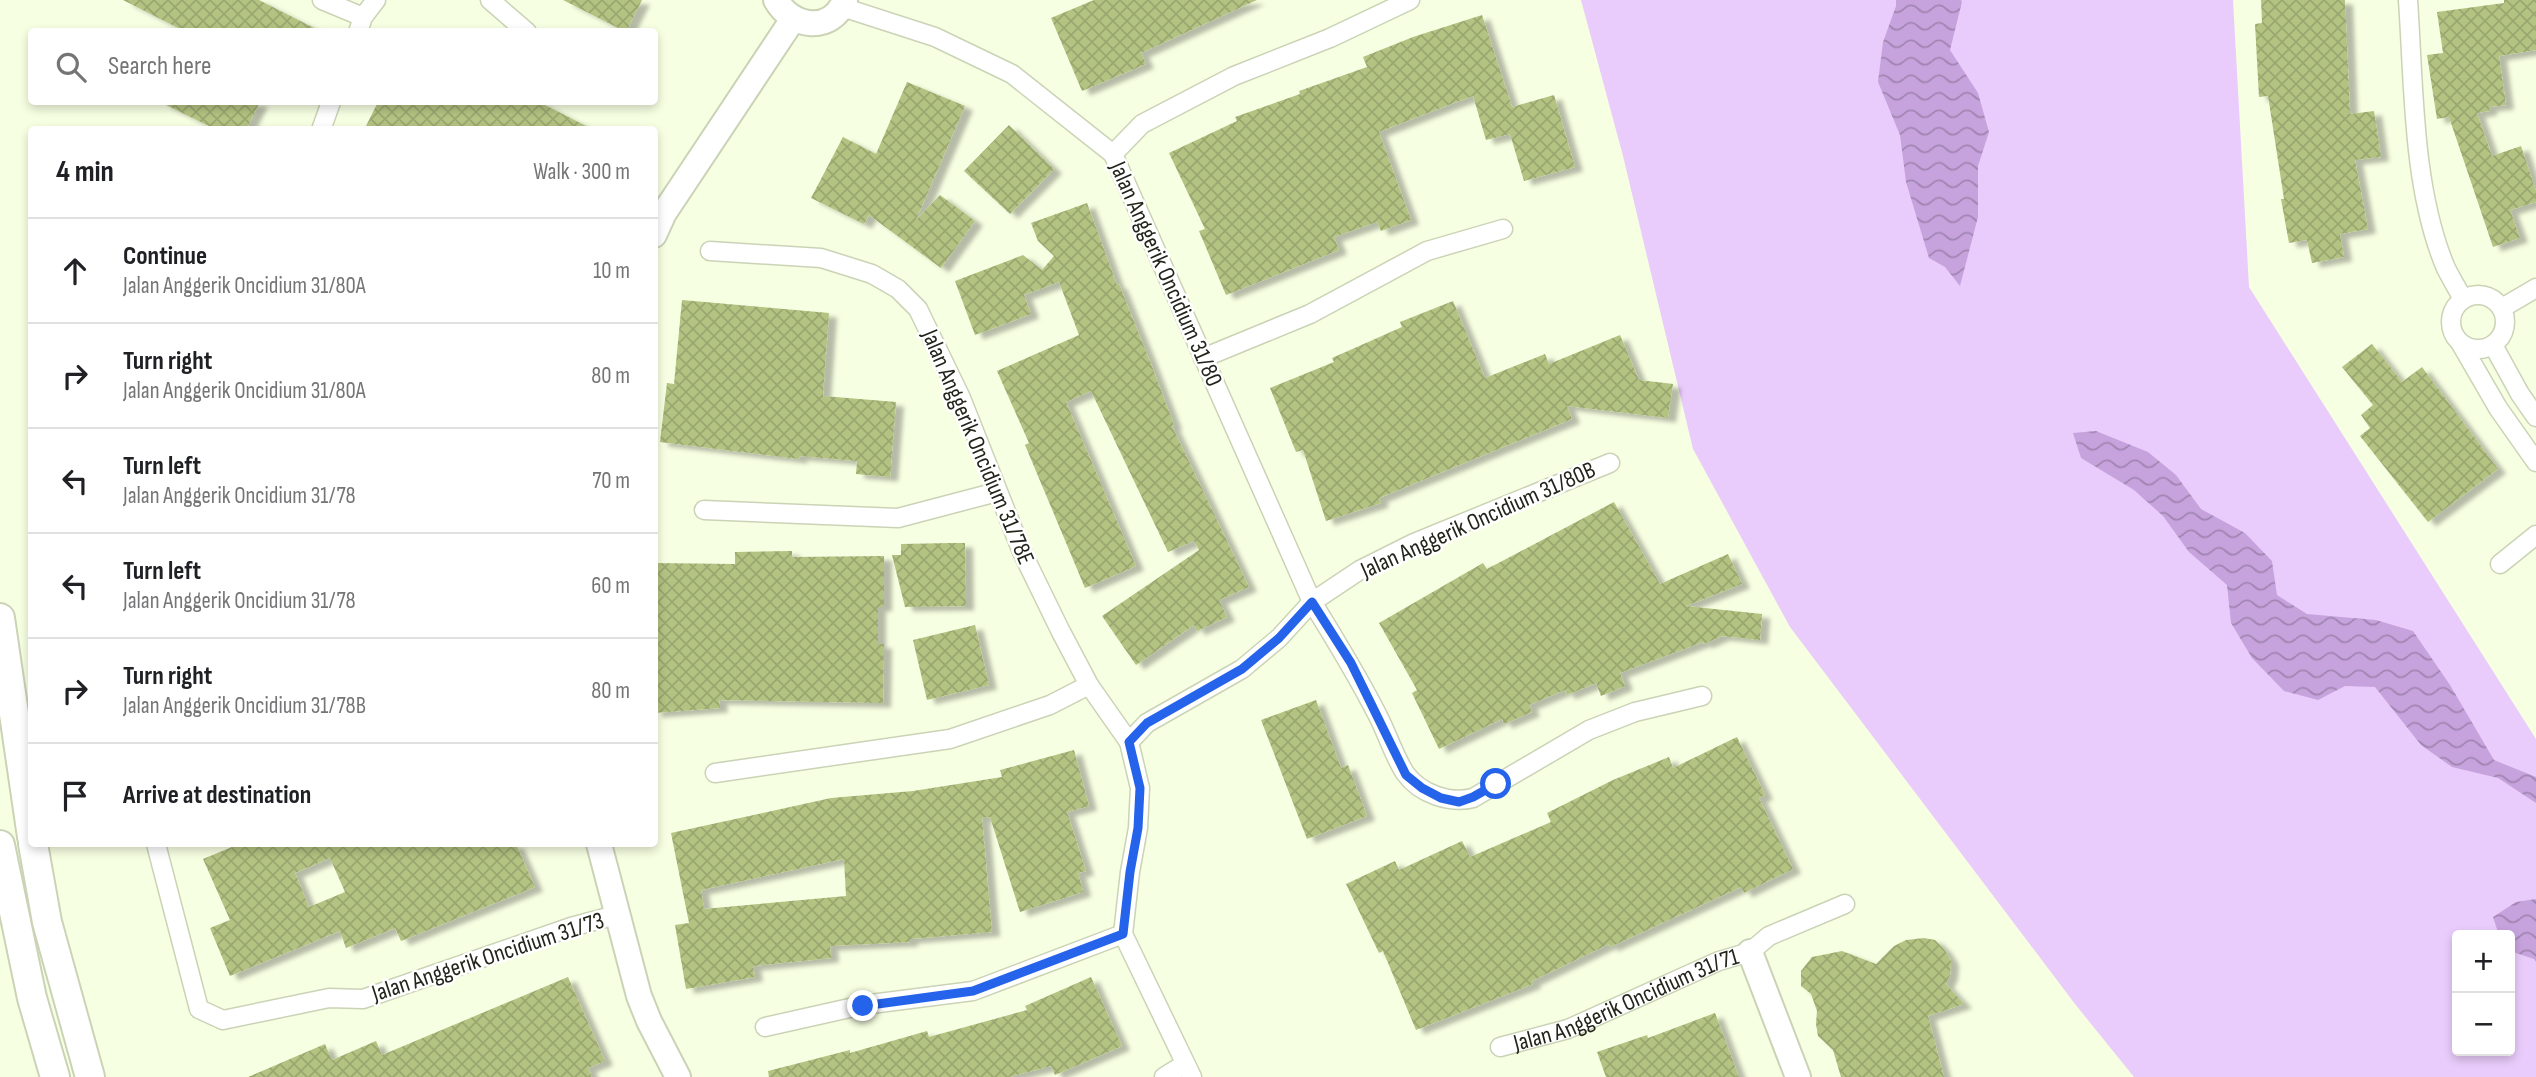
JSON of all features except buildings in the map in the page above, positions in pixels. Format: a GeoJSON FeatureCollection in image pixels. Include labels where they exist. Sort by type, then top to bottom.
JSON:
{"type":"FeatureCollection","features":[{"type":"Feature","properties":{"kind":"main road"},"geometry":{"type":"LineString","coordinates":[[0,618],[28,810]]}},
{"type":"Feature","properties":{"kind":"main road"},"geometry":{"type":"LineString","coordinates":[[0,845],[32,998],[55,1077]]}},
{"type":"Feature","properties":{"kind":"main road"},"geometry":{"type":"LineString","coordinates":[[34,847],[47,922],[90,1077]]}},
{"type":"Feature","properties":{"kind":"street"},"geometry":{"type":"LineString","coordinates":[[322,0],[360,24],[376,0]]}},
{"type":"Feature","properties":{"kind":"street"},"geometry":{"type":"LineString","coordinates":[[490,0],[522,28]]}},
{"type":"Feature","properties":{"kind":"street"},"geometry":{"type":"LineString","coordinates":[[776,0],[782,10],[793,19],[814,23],[835,15],[843,4]]}},
{"type":"Feature","properties":{"kind":"street"},"geometry":{"type":"LineString","coordinates":[[1113,154],[1142,124],[1234,76],[1330,38],[1410,0]]}},
{"type":"Feature","properties":{"kind":"street"},"geometry":{"type":"LineString","coordinates":[[2408,0],[2419,152],[2430,217],[2445,266],[2463,299]]}},
{"type":"Feature","properties":{"kind":"street","name":"Jalan Anggerik Oncidium 31/80"},"geometry":{"type":"LineString","coordinates":[[843,4],[935,37],[1012,74],[1113,154],[1312,602],[1351,663],[1406,775],[1422,788],[1441,798],[1459,802],[1473,797],[1589,730],[1635,712],[1702,696]]}},
{"type":"Feature","properties":{"kind":"street"},"geometry":{"type":"LineString","coordinates":[[658,226],[664,213],[793,19]]}},
{"type":"Feature","properties":{"kind":"street"},"geometry":{"type":"LineString","coordinates":[[322,126],[330,105]]}},
{"type":"Feature","properties":{"kind":"street"},"geometry":{"type":"LineString","coordinates":[[1203,358],[1310,314],[1427,251],[1503,229]]}},
{"type":"Feature","properties":{"kind":"street","name":"Jalan Anggerik Oncidium 31/78E"},"geometry":{"type":"LineString","coordinates":[[710,251],[821,258],[872,274],[898,289],[918,309],[961,398],[1033,575],[1089,685],[1129,742]]}},
{"type":"Feature","properties":{"kind":"street"},"geometry":{"type":"LineString","coordinates":[[2502,308],[2536,288]]}},
{"type":"Feature","properties":{"kind":"street"},"geometry":{"type":"LineString","coordinates":[[2461,344],[2471,349],[2494,345],[2504,332],[2505,316],[2495,300],[2485,295],[2473,295],[2463,299],[2455,306],[2451,326],[2454,336],[2498,408],[2536,462]]}},
{"type":"Feature","properties":{"kind":"street"},"geometry":{"type":"LineString","coordinates":[[2494,345],[2520,394],[2536,417]]}},
{"type":"Feature","properties":{"kind":"street","name":"Jalan Anggerik Oncidium 31/80B"},"geometry":{"type":"LineString","coordinates":[[1129,742],[1147,723],[1242,669],[1279,638],[1312,602],[1360,570],[1414,543],[1610,463]]}},
{"type":"Feature","properties":{"kind":"street"},"geometry":{"type":"LineString","coordinates":[[704,510],[898,517],[997,492]]}},
{"type":"Feature","properties":{"kind":"street"},"geometry":{"type":"LineString","coordinates":[[2500,564],[2536,535]]}},
{"type":"Feature","properties":{"kind":"street"},"geometry":{"type":"LineString","coordinates":[[715,773],[950,739],[1050,705],[1089,685]]}},
{"type":"Feature","properties":{"kind":"street"},"geometry":{"type":"LineString","coordinates":[[1129,742],[1140,788],[1138,828],[1123,934],[1188,1070],[1164,1077]]}},
{"type":"Feature","properties":{"kind":"street","name":"Jalan Anggerik Oncidium 31/73"},"geometry":{"type":"LineString","coordinates":[[157,847],[199,1009],[223,1020],[329,998],[363,999],[571,926],[617,915]]}},
{"type":"Feature","properties":{"kind":"street"},"geometry":{"type":"LineString","coordinates":[[600,847],[649,1021],[678,1077]]}},
{"type":"Feature","properties":{"kind":"street","name":"Jalan Anggerik Oncidium 31/71"},"geometry":{"type":"LineString","coordinates":[[1500,1047],[1568,1029],[1719,961],[1750,952],[1769,936],[1845,904]]}},
{"type":"Feature","properties":{"kind":"street"},"geometry":{"type":"LineString","coordinates":[[765,1027],[863,1006],[973,991],[1123,934]]}},
{"type":"Feature","properties":{"kind":"street","name":"Jalan Anggerik Oncidium 31/71"},"geometry":{"type":"LineString","coordinates":[[1750,952],[1798,1077]]}},
{"type":"Feature","properties":{"kind":"shaded area"},"geometry":{"type":"Polygon","coordinates":[[[1581,0],[2233,0],[2249,287],[2536,739],[2536,1077],[2134,1077],[2075,1004],[1790,627],[1693,449],[1623,156],[1581,0]]]}},
{"type":"Feature","properties":{"kind":"water"},"geometry":{"type":"Polygon","coordinates":[[[1896,0],[1962,2],[1950,50],[1978,93],[1989,132],[1978,166],[1978,217],[1960,286],[1945,267],[1929,258],[1906,182],[1900,135],[1878,82],[1883,42],[1896,0]]]}},
{"type":"Feature","properties":{"kind":"water"},"geometry":{"type":"Polygon","coordinates":[[[2096,431],[2148,452],[2176,475],[2201,509],[2245,533],[2272,561],[2277,595],[2307,614],[2376,620],[2413,631],[2450,685],[2494,760],[2536,777],[2536,803],[2498,778],[2452,767],[2421,745],[2375,687],[2345,686],[2318,700],[2284,691],[2252,658],[2231,623],[2227,585],[2189,552],[2163,516],[2134,490],[2081,458],[2073,433],[2096,431]]]}},
{"type":"Feature","properties":{"kind":"water"},"geometry":{"type":"Polygon","coordinates":[[[2536,899],[2536,962],[2515,953],[2515,930],[2497,930],[2493,917],[2516,902],[2536,899]]]}},
{"type":"Feature","properties":{"kind":"route"},"geometry":{"type":"LineString","coordinates":[[863,1006],[973,991],[1123,934],[1138,828],[1140,788],[1129,742],[1147,723],[1242,669],[1279,638],[1312,602],[1351,663],[1406,775],[1441,798],[1459,802],[1496,784]]}}]}
